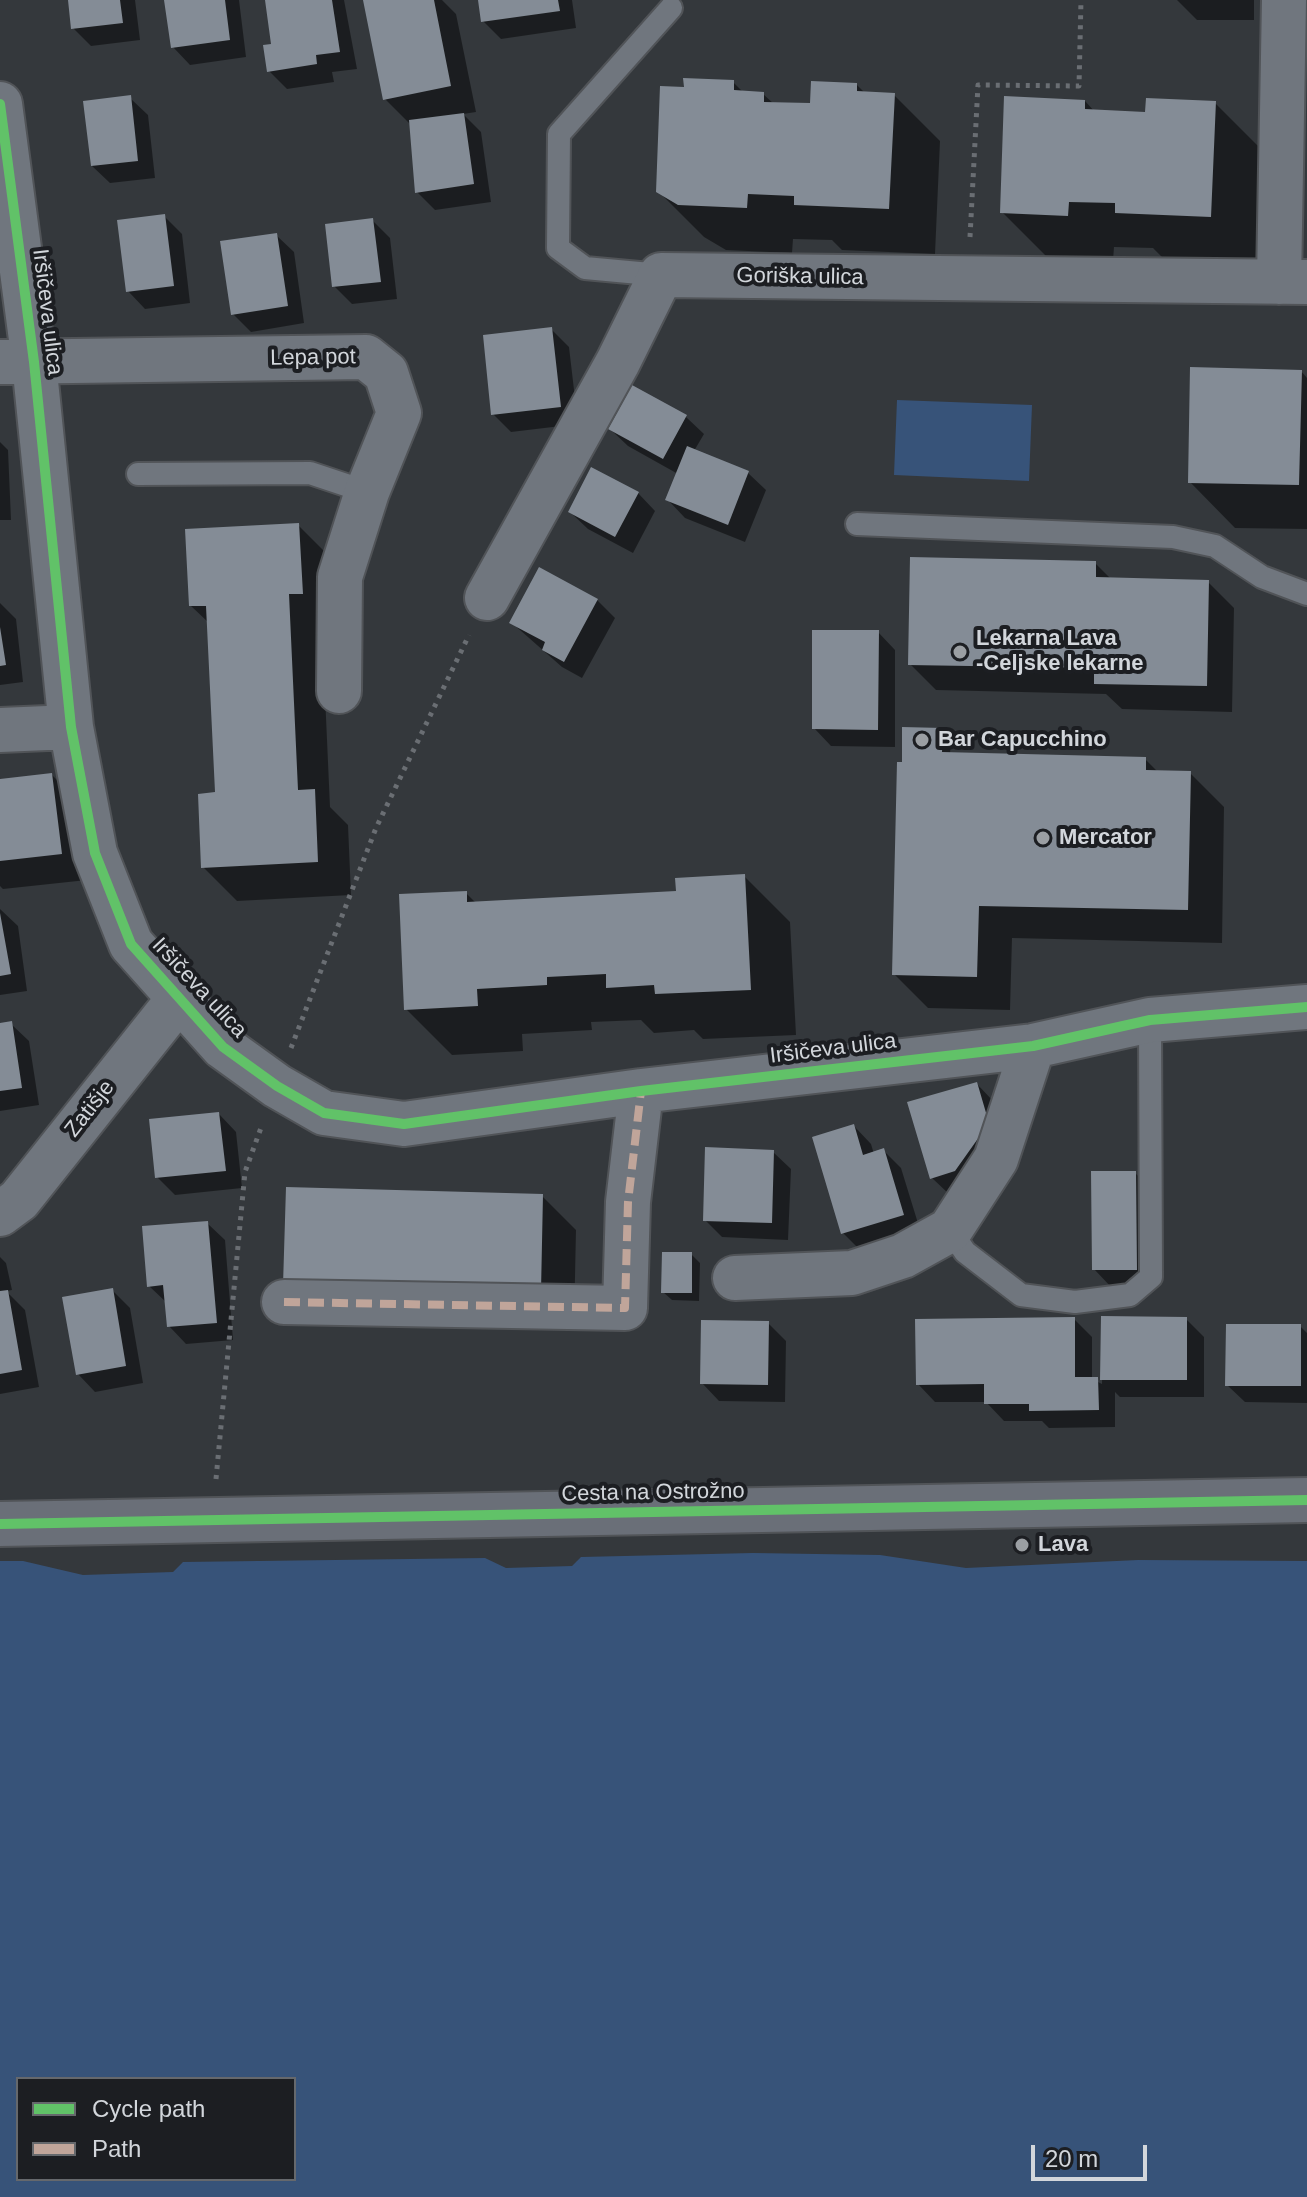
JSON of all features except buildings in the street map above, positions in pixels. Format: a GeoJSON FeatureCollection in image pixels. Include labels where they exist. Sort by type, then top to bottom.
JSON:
{"type":"FeatureCollection","features":[{"type":"Feature","properties":{"kind":"street"},"geometry":{"type":"LineString","coordinates":[[1284,0],[1293,282]]}},
{"type":"Feature","properties":{"kind":"street","name":"Iršičeva ulica"},"geometry":{"type":"LineString","coordinates":[[0,104],[17,362],[71,727],[95,853],[131,944],[223,1047],[277,1086],[324,1113],[404,1124],[641,1091],[1033,1046],[1150,1020],[1307,1007]]}},
{"type":"Feature","properties":{"kind":"street","name":"Goriška ulica"},"geometry":{"type":"LineString","coordinates":[[661,275],[1293,282]]}},
{"type":"Feature","properties":{"kind":"street"},"geometry":{"type":"LineString","coordinates":[[487,598],[618,362],[661,275]]}},
{"type":"Feature","properties":{"kind":"street","name":"Lepa pot"},"geometry":{"type":"LineString","coordinates":[[17,362],[366,357],[386,373],[399,413],[367,492],[340,577],[339,691]]}},
{"type":"Feature","properties":{"kind":"street"},"geometry":{"type":"LineString","coordinates":[[0,730],[71,727]]}},
{"type":"Feature","properties":{"kind":"street","name":"Zatišje"},"geometry":{"type":"LineString","coordinates":[[0,1214],[19,1200],[178,1000]]}},
{"type":"Feature","properties":{"kind":"street"},"geometry":{"type":"LineString","coordinates":[[735,1278],[852,1273],[903,1256],[950,1230],[996,1159],[1033,1046]]}},
{"type":"Feature","properties":{"kind":"street"},"geometry":{"type":"LineString","coordinates":[[284,1302],[625,1308],[628,1202],[641,1091]]}},
{"type":"Feature","properties":{"kind":"street","name":"Cesta na Ostrožno"},"geometry":{"type":"LineString","coordinates":[[0,1524],[1307,1500]]}},
{"type":"Feature","properties":{"kind":"lane"},"geometry":{"type":"LineString","coordinates":[[661,275],[585,268],[558,248],[559,134],[671,8]]}},
{"type":"Feature","properties":{"kind":"lane"},"geometry":{"type":"LineString","coordinates":[[138,474],[310,473],[367,492]]}},
{"type":"Feature","properties":{"kind":"lane"},"geometry":{"type":"LineString","coordinates":[[857,524],[1173,537],[1215,546],[1262,577],[1307,594]]}},
{"type":"Feature","properties":{"kind":"lane"},"geometry":{"type":"LineString","coordinates":[[950,1230],[965,1252],[988,1274],[1021,1295],[1075,1302],[1130,1295],[1151,1277],[1150,1020]]}},
{"type":"Feature","properties":{"kind":"path"},"geometry":{"type":"LineString","coordinates":[[968,278],[978,85],[1079,86],[1081,0]]}},
{"type":"Feature","properties":{"kind":"path"},"geometry":{"type":"LineString","coordinates":[[212,1521],[245,1172],[376,828],[487,598]]}},
{"type":"Feature","properties":{"kind":"shaded area"},"geometry":{"type":"Polygon","coordinates":[[[897,400],[1032,405],[1029,481],[894,475],[897,400]]]}},
{"type":"Feature","properties":{"kind":"shaded area"},"geometry":{"type":"Polygon","coordinates":[[[753,1553],[880,1555],[966,1568],[1138,1560],[1307,1561],[1307,2197],[0,2197],[0,1561],[23,1561],[83,1575],[173,1572],[183,1562],[485,1558],[506,1568],[572,1566],[581,1557],[753,1553]]]}},
{"type":"Feature","properties":{"kind":"marked path"},"geometry":{"type":"LineString","coordinates":[[284,1302],[625,1308],[628,1202],[641,1091]]}},
{"type":"Feature","properties":{"kind":"cycle path"},"geometry":{"type":"LineString","coordinates":[[0,104],[34,362],[71,727],[95,853],[131,944],[223,1047],[277,1086],[324,1113],[404,1124],[641,1091],[1033,1046],[1150,1020],[1307,1007]]}},
{"type":"Feature","properties":{"kind":"cycle path"},"geometry":{"type":"LineString","coordinates":[[0,1524],[1307,1500]]}},
{"type":"Feature","properties":{"kind":"place","name":"Lekarna Lava -Celjske lekarne"},"geometry":{"type":"Point","coordinates":[960,652]}},
{"type":"Feature","properties":{"kind":"place","name":"Bar Capucchino"},"geometry":{"type":"Point","coordinates":[922,740]}},
{"type":"Feature","properties":{"kind":"place","name":"Mercator"},"geometry":{"type":"Point","coordinates":[1043,838]}},
{"type":"Feature","properties":{"kind":"place","name":"Lava"},"geometry":{"type":"Point","coordinates":[1022,1545]}}]}
